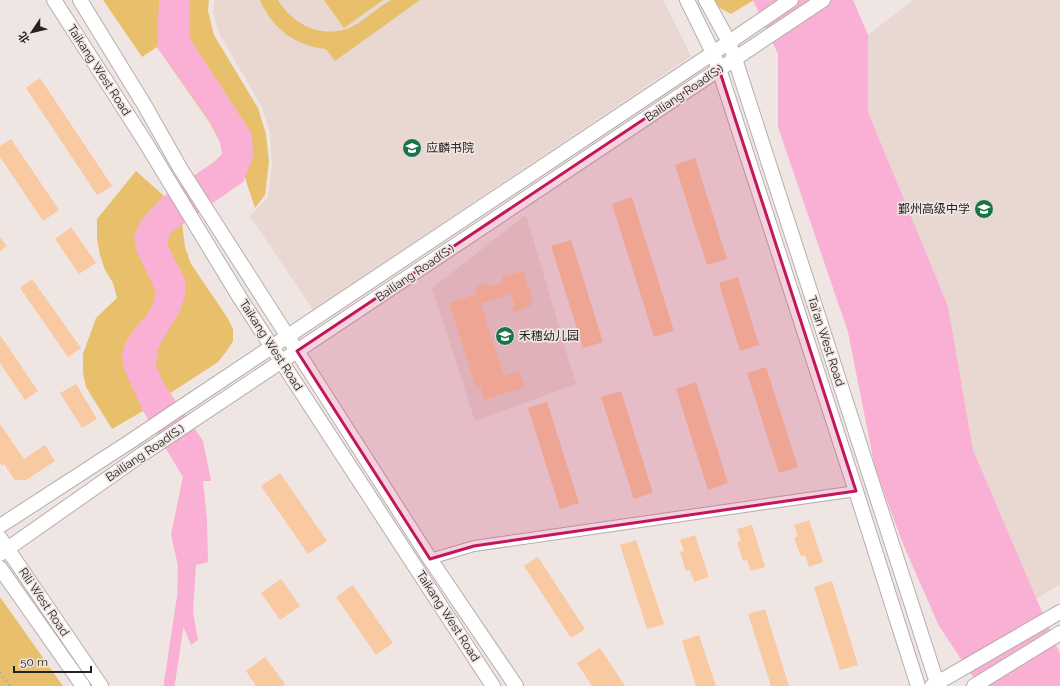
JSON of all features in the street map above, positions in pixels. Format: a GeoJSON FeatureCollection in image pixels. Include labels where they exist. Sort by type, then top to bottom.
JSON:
{"type":"FeatureCollection","features":[{"type":"Feature","properties":{"kind":"main road","name":"Taikang West Road"},"geometry":{"type":"LineString","coordinates":[[54,0],[144,140],[240,298],[493,686]]}},
{"type":"Feature","properties":{"kind":"main road","name":"Taikang West Road"},"geometry":{"type":"LineString","coordinates":[[80,0],[205,208],[430,558],[516,686]]}},
{"type":"Feature","properties":{"kind":"main road","name":"Tai‘an West Road"},"geometry":{"type":"LineString","coordinates":[[687,0],[713,53],[719,69],[918,686]]}},
{"type":"Feature","properties":{"kind":"main road","name":"Tai‘an West Road"},"geometry":{"type":"LineString","coordinates":[[706,0],[729,42],[735,58],[935,685]]}},
{"type":"Feature","properties":{"kind":"main road","name":"Bailiang Road(S.)"},"geometry":{"type":"LineString","coordinates":[[0,526],[132,441],[791,0]]}},
{"type":"Feature","properties":{"kind":"main road","name":"Bailiang Road(S.)"},"geometry":{"type":"LineString","coordinates":[[3,547],[823,0]]}},
{"type":"Feature","properties":{"kind":"main road","name":"Rili West Road"},"geometry":{"type":"LineString","coordinates":[[3,547],[100,686]]}},
{"type":"Feature","properties":{"kind":"main road","name":"Rili West Road"},"geometry":{"type":"LineString","coordinates":[[0,568],[84,686]]}},
{"type":"Feature","properties":{"kind":"main road"},"geometry":{"type":"LineString","coordinates":[[935,685],[1056,614]]}},
{"type":"Feature","properties":{"kind":"main road"},"geometry":{"type":"LineString","coordinates":[[974,686],[1060,633]]}},
{"type":"Feature","properties":{"kind":"street"},"geometry":{"type":"LineString","coordinates":[[430,558],[474,546],[856,491]]}},
{"type":"Feature","properties":{"kind":"path"},"geometry":{"type":"LineString","coordinates":[[0,672],[10,686]]}},
{"type":"Feature","properties":{"kind":"highlighted area"},"geometry":{"type":"Polygon","coordinates":[[[719,69],[856,491],[474,546],[430,559],[297,351],[719,69]]]}},
{"type":"Feature","properties":{"kind":"shaded area"},"geometry":{"type":"Polygon","coordinates":[[[103,0],[209,0],[208,11],[214,35],[258,108],[266,134],[269,162],[265,195],[255,208],[245,178],[220,142],[210,123],[157,47],[142,57],[103,0]]]}},
{"type":"Feature","properties":{"kind":"shaded area"},"geometry":{"type":"Polygon","coordinates":[[[159,0],[189,0],[189,34],[192,42],[252,134],[253,158],[243,182],[170,233],[167,244],[185,279],[185,296],[179,313],[158,348],[156,366],[164,384],[203,441],[211,481],[203,481],[207,520],[208,562],[196,565],[193,612],[198,640],[191,645],[181,621],[177,603],[178,566],[171,534],[183,477],[143,411],[124,369],[122,355],[125,343],[135,328],[147,315],[153,304],[156,292],[137,252],[134,236],[141,220],[164,196],[214,162],[222,154],[220,142],[211,123],[157,47],[159,0]]]}},
{"type":"Feature","properties":{"kind":"shaded area","name":"应麟书院"},"geometry":{"type":"Polygon","coordinates":[[[214,0],[663,0],[691,56],[313,310],[250,216],[268,197],[272,164],[270,133],[262,107],[220,35],[213,13],[214,0]]]}},
{"type":"Feature","properties":{"kind":"shaded area"},"geometry":{"type":"Polygon","coordinates":[[[260,0],[278,0],[293,18],[303,24],[313,29],[335,31],[346,29],[357,24],[389,1],[420,0],[335,61],[326,49],[304,44],[286,34],[271,19],[260,0]]]}},
{"type":"Feature","properties":{"kind":"shaded area"},"geometry":{"type":"Polygon","coordinates":[[[324,0],[383,0],[344,28],[324,0]]]}},
{"type":"Feature","properties":{"kind":"shaded area"},"geometry":{"type":"Polygon","coordinates":[[[714,0],[754,0],[731,14],[720,8],[714,0]]]}},
{"type":"Feature","properties":{"kind":"shaded area"},"geometry":{"type":"Polygon","coordinates":[[[753,0],[853,0],[868,35],[868,112],[948,306],[973,450],[1060,654],[1060,686],[979,686],[939,626],[903,544],[875,468],[848,332],[778,127],[778,54],[753,0]]]}},
{"type":"Feature","properties":{"kind":"shaded area","name":"鄞州高级中学"},"geometry":{"type":"Polygon","coordinates":[[[913,0],[1060,0],[1060,584],[1036,599],[973,450],[948,306],[868,112],[868,35],[913,0]]]}},
{"type":"Feature","properties":{"kind":"shaded area"},"geometry":{"type":"Polygon","coordinates":[[[136,171],[164,196],[182,223],[185,247],[191,264],[227,317],[233,329],[233,341],[218,362],[143,411],[112,429],[86,387],[83,373],[83,354],[96,318],[117,298],[113,283],[105,270],[100,255],[97,239],[97,219],[136,171]]]}},
{"type":"Feature","properties":{"kind":"shaded area","name":"禾穗幼儿园"},"geometry":{"type":"Polygon","coordinates":[[[526,215],[576,384],[475,421],[432,288],[526,215]]]}},
{"type":"Feature","properties":{"kind":"shaded area"},"geometry":{"type":"Polygon","coordinates":[[[0,597],[63,686],[0,686],[0,597]]]}},
{"type":"Feature","properties":{"kind":"building"},"geometry":{"type":"Polygon","coordinates":[[[40,78],[112,186],[97,195],[26,88],[40,78]]]}},
{"type":"Feature","properties":{"kind":"building"},"geometry":{"type":"Polygon","coordinates":[[[11,139],[59,210],[43,221],[0,157],[0,146],[11,139]]]}},
{"type":"Feature","properties":{"kind":"building"},"geometry":{"type":"Polygon","coordinates":[[[695,158],[727,259],[707,265],[675,165],[695,158]]]}},
{"type":"Feature","properties":{"kind":"building"},"geometry":{"type":"Polygon","coordinates":[[[632,197],[674,331],[654,337],[612,204],[632,197]]]}},
{"type":"Feature","properties":{"kind":"building"},"geometry":{"type":"Polygon","coordinates":[[[71,227],[96,263],[79,274],[55,239],[71,227]]]}},
{"type":"Feature","properties":{"kind":"building"},"geometry":{"type":"Polygon","coordinates":[[[0,237],[7,246],[0,251],[0,237]]]}},
{"type":"Feature","properties":{"kind":"building"},"geometry":{"type":"Polygon","coordinates":[[[571,240],[603,342],[583,348],[551,246],[571,240]]]}},
{"type":"Feature","properties":{"kind":"building"},"geometry":{"type":"Polygon","coordinates":[[[523,271],[533,301],[530,302],[531,306],[514,312],[512,307],[515,306],[511,294],[481,304],[504,376],[519,371],[525,387],[484,400],[480,386],[476,387],[449,303],[477,294],[475,287],[487,283],[488,287],[503,282],[502,277],[523,271]]]}},
{"type":"Feature","properties":{"kind":"building"},"geometry":{"type":"Polygon","coordinates":[[[738,277],[759,345],[740,351],[719,283],[738,277]]]}},
{"type":"Feature","properties":{"kind":"building"},"geometry":{"type":"Polygon","coordinates":[[[32,279],[81,348],[68,357],[20,288],[32,279]]]}},
{"type":"Feature","properties":{"kind":"building"},"geometry":{"type":"Polygon","coordinates":[[[0,335],[38,391],[25,400],[0,363],[0,335]]]}},
{"type":"Feature","properties":{"kind":"building"},"geometry":{"type":"Polygon","coordinates":[[[766,367],[798,467],[779,473],[747,373],[766,367]]]}},
{"type":"Feature","properties":{"kind":"building"},"geometry":{"type":"Polygon","coordinates":[[[696,382],[728,483],[708,490],[676,389],[696,382]]]}},
{"type":"Feature","properties":{"kind":"building"},"geometry":{"type":"Polygon","coordinates":[[[76,384],[97,419],[82,428],[60,393],[76,384]]]}},
{"type":"Feature","properties":{"kind":"building"},"geometry":{"type":"Polygon","coordinates":[[[621,391],[653,493],[634,499],[601,397],[621,391]]]}},
{"type":"Feature","properties":{"kind":"building"},"geometry":{"type":"Polygon","coordinates":[[[547,402],[579,503],[560,509],[528,408],[547,402]]]}},
{"type":"Feature","properties":{"kind":"building"},"geometry":{"type":"Polygon","coordinates":[[[0,424],[24,459],[45,445],[55,461],[26,480],[15,480],[4,464],[2,466],[0,463],[0,424]]]}},
{"type":"Feature","properties":{"kind":"building"},"geometry":{"type":"Polygon","coordinates":[[[280,473],[327,541],[308,554],[261,486],[280,473]]]}},
{"type":"Feature","properties":{"kind":"building"},"geometry":{"type":"Polygon","coordinates":[[[809,520],[823,562],[809,567],[805,555],[801,556],[794,538],[798,536],[794,525],[809,520]]]}},
{"type":"Feature","properties":{"kind":"building"},"geometry":{"type":"Polygon","coordinates":[[[752,525],[765,567],[751,571],[747,560],[743,561],[737,542],[741,541],[737,529],[752,525]]]}},
{"type":"Feature","properties":{"kind":"building"},"geometry":{"type":"Polygon","coordinates":[[[695,535],[709,577],[694,582],[690,570],[686,571],[680,552],[684,551],[680,540],[695,535]]]}},
{"type":"Feature","properties":{"kind":"building"},"geometry":{"type":"Polygon","coordinates":[[[636,540],[664,624],[647,629],[620,545],[636,540]]]}},
{"type":"Feature","properties":{"kind":"building"},"geometry":{"type":"Polygon","coordinates":[[[538,557],[585,629],[571,638],[524,566],[538,557]]]}},
{"type":"Feature","properties":{"kind":"building"},"geometry":{"type":"Polygon","coordinates":[[[281,579],[300,606],[280,620],[261,593],[281,579]]]}},
{"type":"Feature","properties":{"kind":"building"},"geometry":{"type":"Polygon","coordinates":[[[832,581],[858,665],[840,670],[814,587],[832,581]]]}},
{"type":"Feature","properties":{"kind":"building"},"geometry":{"type":"Polygon","coordinates":[[[353,585],[393,643],[376,655],[336,597],[353,585]]]}},
{"type":"Feature","properties":{"kind":"building"},"geometry":{"type":"Polygon","coordinates":[[[765,609],[789,686],[771,686],[748,614],[765,609]]]}},
{"type":"Feature","properties":{"kind":"building"},"geometry":{"type":"Polygon","coordinates":[[[699,635],[716,686],[696,686],[682,641],[699,635]]]}},
{"type":"Feature","properties":{"kind":"building"},"geometry":{"type":"Polygon","coordinates":[[[600,648],[625,686],[592,686],[577,663],[600,648]]]}},
{"type":"Feature","properties":{"kind":"building"},"geometry":{"type":"Polygon","coordinates":[[[265,657],[285,684],[282,686],[256,686],[246,671],[265,657]]]}},
{"type":"Feature","properties":{"kind":"waterway"},"geometry":{"type":"LineString","coordinates":[[169,686],[182,600]]}},
{"type":"Feature","properties":{"kind":"place","name":"应麟书院"},"geometry":{"type":"Point","coordinates":[412,148]}},
{"type":"Feature","properties":{"kind":"place","name":"鄞州高级中学"},"geometry":{"type":"Point","coordinates":[984,209]}},
{"type":"Feature","properties":{"kind":"place","name":"禾穗幼儿园"},"geometry":{"type":"Point","coordinates":[505,336]}}]}
